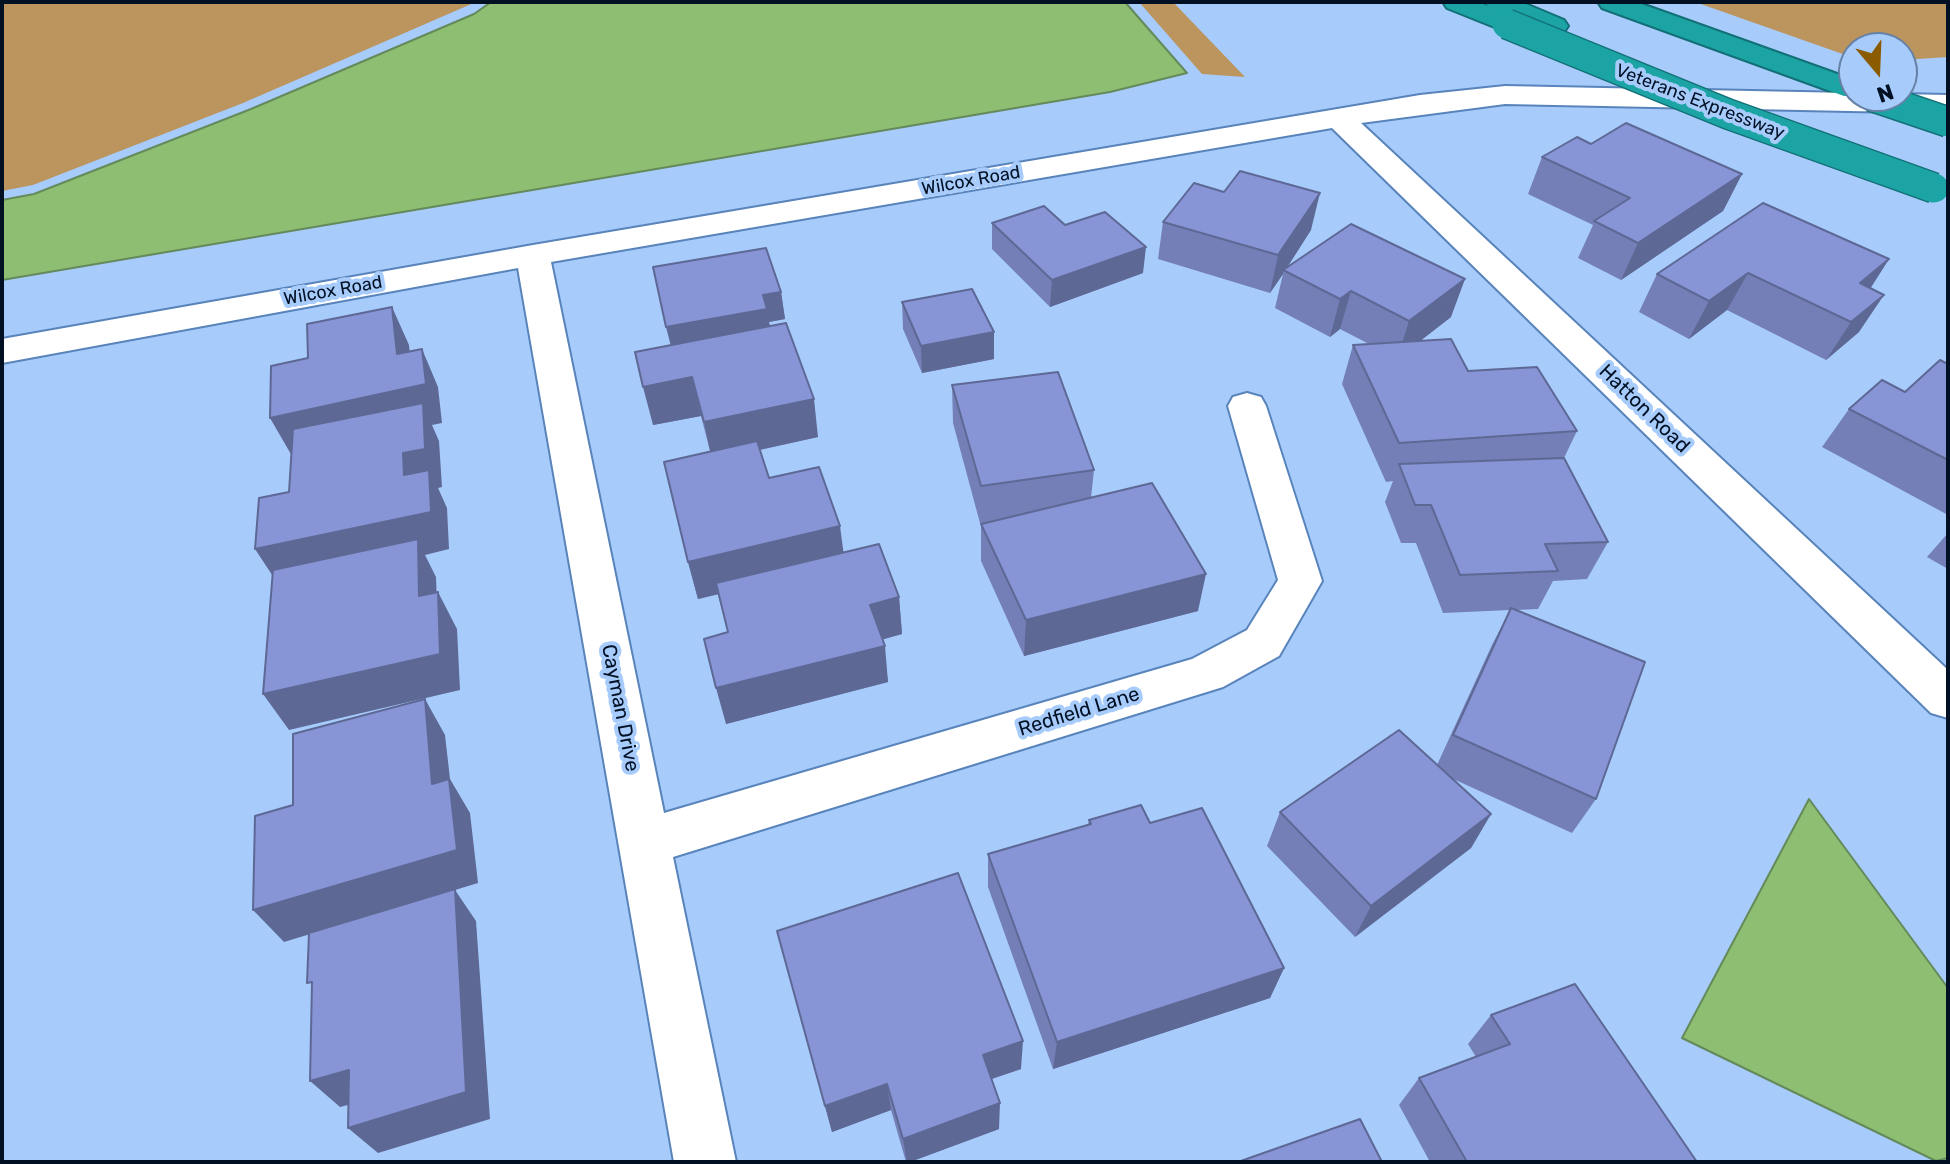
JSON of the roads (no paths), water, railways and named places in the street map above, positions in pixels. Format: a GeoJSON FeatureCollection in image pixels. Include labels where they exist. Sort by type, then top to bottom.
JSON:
{"type":"FeatureCollection","features":[{"type":"Feature","properties":{"kind":"highway","name":"Veterans Expressway"},"geometry":{"type":"LineString","coordinates":[[1456,2],[1502,13],[1701,103],[1943,184]]}},
{"type":"Feature","properties":{"kind":"highway"},"geometry":{"type":"LineString","coordinates":[[1611,2],[1838,84]]}},
{"type":"Feature","properties":{"kind":"highway"},"geometry":{"type":"LineString","coordinates":[[1502,13],[1555,26],[1749,101],[1943,184]]}},
{"type":"Feature","properties":{"kind":"highway"},"geometry":{"type":"LineString","coordinates":[[1918,112],[1948,122]]}},
{"type":"Feature","properties":{"kind":"street","name":"Wilcox Road"},"geometry":{"type":"LineString","coordinates":[[2,351],[533,255],[1420,104],[1505,95],[1948,104]]}},
{"type":"Feature","properties":{"kind":"street","name":"Hatton Road"},"geometry":{"type":"LineString","coordinates":[[1340,119],[1948,699]]}},
{"type":"Feature","properties":{"kind":"street","name":"Cayman Drive"},"geometry":{"type":"LineString","coordinates":[[533,255],[705,1162]]}},
{"type":"Feature","properties":{"kind":"street","name":"Redfield Lane"},"geometry":{"type":"LineString","coordinates":[[645,842],[1206,674],[1263,643],[1300,581],[1247,406]]}}]}
